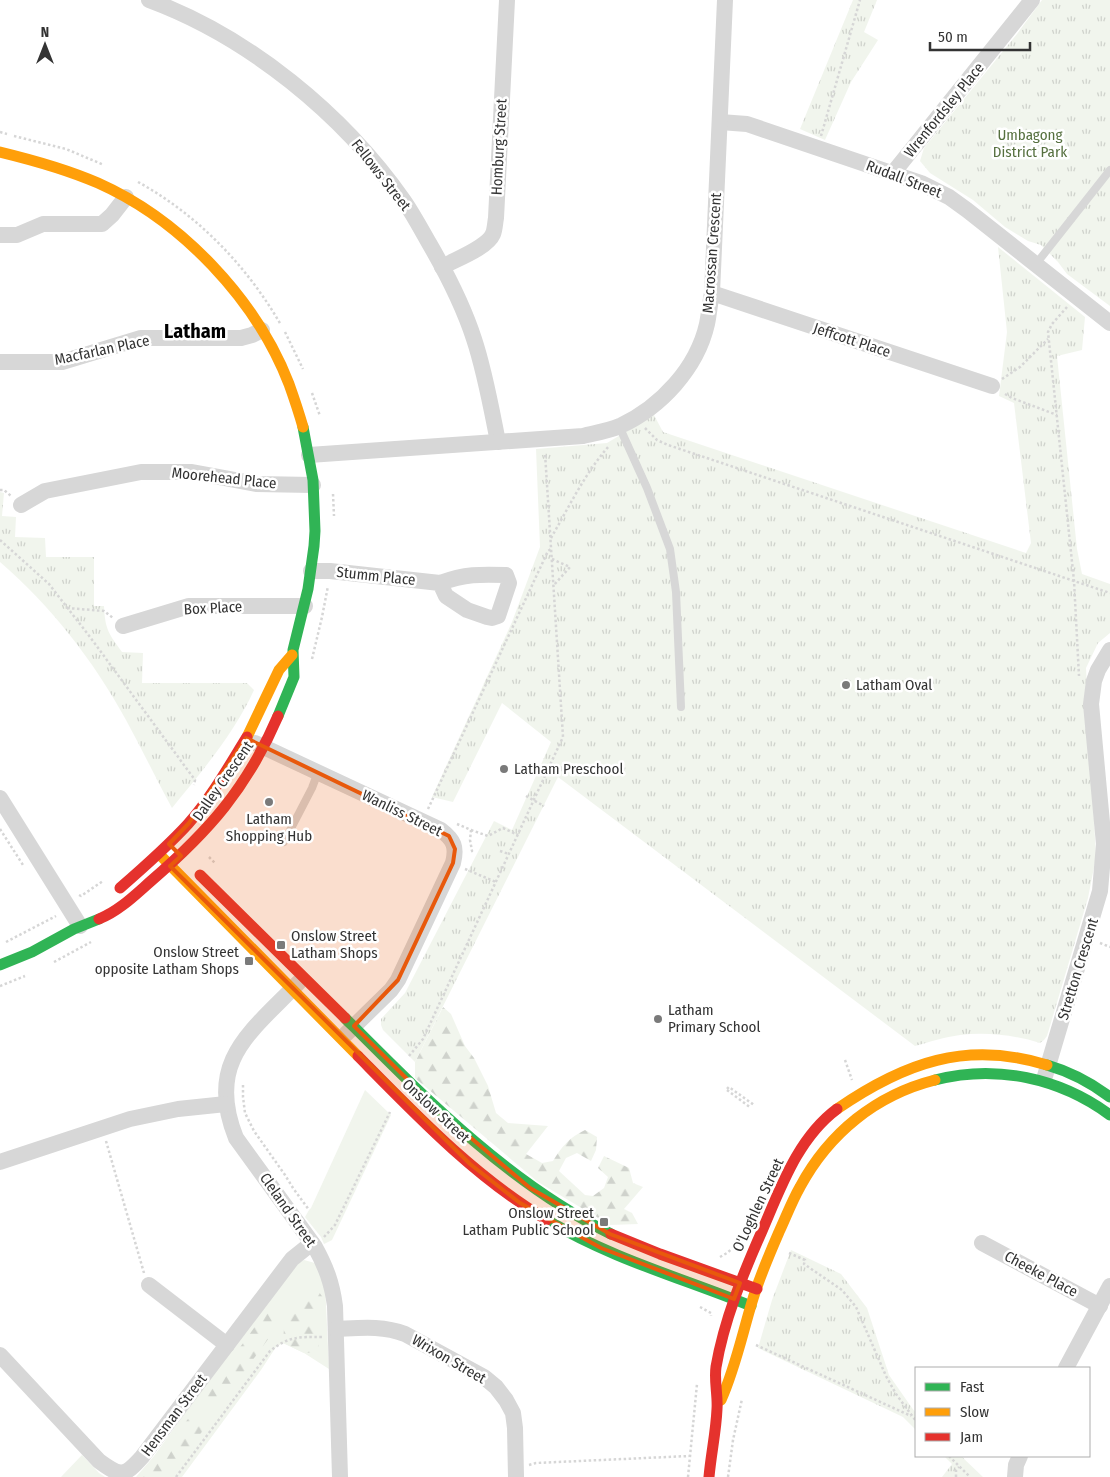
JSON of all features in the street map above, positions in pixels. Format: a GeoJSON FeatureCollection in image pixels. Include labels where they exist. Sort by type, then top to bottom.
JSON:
{"type":"FeatureCollection","features":[{"type":"Feature","properties":{"kind":"street","name":"Fellows Street"},"geometry":{"type":"LineString","coordinates":[[149,0],[204,25],[242,46],[301,89],[357,142],[404,201],[459,300],[474,338],[488,390],[498,442]]}},
{"type":"Feature","properties":{"kind":"street","name":"Homburg Street"},"geometry":{"type":"LineString","coordinates":[[442,267],[479,247],[493,234],[496,218],[507,0]]}},
{"type":"Feature","properties":{"kind":"street","name":"Macrossan Crescent"},"geometry":{"type":"LineString","coordinates":[[309,455],[583,436],[607,430],[616,433],[659,401],[680,379],[696,353],[707,324],[712,293],[725,0]]}},
{"type":"Feature","properties":{"kind":"street","name":"Wrenfordsley Place"},"geometry":{"type":"LineString","coordinates":[[893,173],[1032,0]]}},
{"type":"Feature","properties":{"kind":"street","name":"Rudall Street"},"geometry":{"type":"LineString","coordinates":[[720,122],[747,124],[921,183],[949,197],[1110,323]]}},
{"type":"Feature","properties":{"kind":"street","name":"Dalley Crescent"},"geometry":{"type":"LineString","coordinates":[[0,152],[49,164],[90,179],[126,197],[166,223],[200,251],[230,284],[262,330],[293,395],[309,455],[313,485],[315,528],[311,571],[305,606],[292,655],[294,675],[276,725],[265,748],[231,801],[203,835],[188,862],[170,866],[110,914],[80,926],[35,951],[0,965]]}},
{"type":"Feature","properties":{"kind":"street"},"geometry":{"type":"LineString","coordinates":[[0,236],[17,235],[43,224],[102,224],[126,197]]}},
{"type":"Feature","properties":{"kind":"street","name":"Jeffcott Place"},"geometry":{"type":"LineString","coordinates":[[712,293],[992,386]]}},
{"type":"Feature","properties":{"kind":"street","name":"Macfarlan Place"},"geometry":{"type":"LineString","coordinates":[[0,362],[62,362],[141,338],[241,338],[262,330]]}},
{"type":"Feature","properties":{"kind":"street","name":"Moorehead Place"},"geometry":{"type":"LineString","coordinates":[[21,505],[45,492],[141,472],[192,472],[256,484],[313,485]]}},
{"type":"Feature","properties":{"kind":"street","name":"Stumm Place"},"geometry":{"type":"LineString","coordinates":[[311,571],[330,571],[440,583]]}},
{"type":"Feature","properties":{"kind":"street","name":"Box Place"},"geometry":{"type":"LineString","coordinates":[[123,626],[189,606],[305,606]]}},
{"type":"Feature","properties":{"kind":"street","name":"Stretton Crescent"},"geometry":{"type":"LineString","coordinates":[[1044,1080],[1100,891],[1104,844],[1091,704],[1096,675],[1110,650]]}},
{"type":"Feature","properties":{"kind":"street","name":"Dalley Crescent"},"geometry":{"type":"LineString","coordinates":[[112,895],[169,844],[189,823],[204,803],[246,738],[279,670],[292,655]]}},
{"type":"Feature","properties":{"kind":"street","name":"Wanliss Street"},"geometry":{"type":"LineString","coordinates":[[246,738],[421,820],[441,830],[452,839],[455,849],[453,863],[398,980],[391,990],[341,1039]]}},
{"type":"Feature","properties":{"kind":"street"},"geometry":{"type":"LineString","coordinates":[[0,798],[80,926]]}},
{"type":"Feature","properties":{"kind":"street","name":"Onslow Street"},"geometry":{"type":"LineString","coordinates":[[169,844],[438,1110],[482,1150],[530,1188],[570,1213],[610,1234],[666,1258],[757,1289]]}},
{"type":"Feature","properties":{"kind":"street","name":"Onslow Street"},"geometry":{"type":"LineString","coordinates":[[159,854],[424,1123],[470,1164],[520,1203],[560,1227],[601,1248],[656,1272],[751,1306]]}},
{"type":"Feature","properties":{"kind":"street","name":"Dalley Crescent"},"geometry":{"type":"LineString","coordinates":[[80,926],[98,907]]}},
{"type":"Feature","properties":{"kind":"street"},"geometry":{"type":"LineString","coordinates":[[235,931],[246,920]]}},
{"type":"Feature","properties":{"kind":"street","name":"Cleland Street"},"geometry":{"type":"LineString","coordinates":[[304,977],[252,1030],[238,1048],[231,1063],[225,1091],[226,1104],[236,1138],[313,1245],[325,1265],[331,1283],[335,1306],[340,1477]]}},
{"type":"Feature","properties":{"kind":"street","name":"O'Loghlen Street"},"geometry":{"type":"LineString","coordinates":[[709,1477],[717,1408],[716,1370],[734,1299],[786,1175],[808,1138],[824,1120],[865,1090],[894,1074],[923,1063],[957,1056],[992,1054],[1049,1065],[1090,1082],[1110,1097]]}},
{"type":"Feature","properties":{"kind":"street","name":"O'Loghlen Street"},"geometry":{"type":"LineString","coordinates":[[717,1408],[725,1391],[757,1289],[773,1247],[800,1187],[828,1145],[852,1121],[870,1107],[903,1090],[928,1081],[958,1074],[989,1072],[1044,1080],[1085,1098],[1110,1115]]}},
{"type":"Feature","properties":{"kind":"street"},"geometry":{"type":"LineString","coordinates":[[0,1162],[130,1119],[178,1109],[226,1104]]}},
{"type":"Feature","properties":{"kind":"street"},"geometry":{"type":"LineString","coordinates":[[520,1203],[530,1188]]}},
{"type":"Feature","properties":{"kind":"street","name":"Cheeke Place"},"geometry":{"type":"LineString","coordinates":[[982,1243],[1100,1306]]}},
{"type":"Feature","properties":{"kind":"street","name":"Hensman Street"},"geometry":{"type":"LineString","coordinates":[[0,1355],[99,1461],[112,1471],[123,1474],[129,1471],[142,1457],[292,1259],[313,1245]]}},
{"type":"Feature","properties":{"kind":"street"},"geometry":{"type":"LineString","coordinates":[[149,1286],[227,1345]]}},
{"type":"Feature","properties":{"kind":"street"},"geometry":{"type":"LineString","coordinates":[[1067,1367],[1110,1286]]}},
{"type":"Feature","properties":{"kind":"street","name":"Wrixon Street"},"geometry":{"type":"LineString","coordinates":[[336,1333],[381,1327],[393,1329],[484,1377],[496,1387],[506,1400],[513,1414],[516,1470]]}},
{"type":"Feature","properties":{"kind":"street"},"geometry":{"type":"LineString","coordinates":[[1015,1477],[1016,1465],[1020,1457]]}},
{"type":"Feature","properties":{"kind":"lane"},"geometry":{"type":"LineString","coordinates":[[1036,264],[1110,170]]}},
{"type":"Feature","properties":{"kind":"lane"},"geometry":{"type":"LineString","coordinates":[[616,433],[647,488],[670,549],[676,592],[681,707]]}},
{"type":"Feature","properties":{"kind":"lane"},"geometry":{"type":"LineString","coordinates":[[284,842],[312,788],[318,772]]}},
{"type":"Feature","properties":{"kind":"path"},"geometry":{"type":"LineString","coordinates":[[814,147],[820,141],[860,0]]}},
{"type":"Feature","properties":{"kind":"path"},"geometry":{"type":"LineString","coordinates":[[1076,296],[1052,324],[1048,332],[1048,339],[1074,581],[1080,678]]}},
{"type":"Feature","properties":{"kind":"path"},"geometry":{"type":"LineString","coordinates":[[1048,339],[1020,367],[992,386],[1012,398],[1057,415]]}},
{"type":"Feature","properties":{"kind":"path"},"geometry":{"type":"LineString","coordinates":[[637,416],[649,433],[657,440],[668,445],[1110,593]]}},
{"type":"Feature","properties":{"kind":"path"},"geometry":{"type":"LineString","coordinates":[[551,539],[600,455],[616,433]]}},
{"type":"Feature","properties":{"kind":"path"},"geometry":{"type":"LineString","coordinates":[[398,1070],[423,1039],[563,737],[545,439]]}},
{"type":"Feature","properties":{"kind":"path"},"geometry":{"type":"LineString","coordinates":[[0,540],[49,584],[196,780],[192,790]]}},
{"type":"Feature","properties":{"kind":"path"},"geometry":{"type":"LineString","coordinates":[[421,820],[431,803],[551,549]]}},
{"type":"Feature","properties":{"kind":"path"},"geometry":{"type":"LineString","coordinates":[[552,560],[570,567],[553,586]]}},
{"type":"Feature","properties":{"kind":"path"},"geometry":{"type":"LineString","coordinates":[[67,608],[104,611],[123,626]]}},
{"type":"Feature","properties":{"kind":"path"},"geometry":{"type":"LineString","coordinates":[[526,796],[544,806]]}},
{"type":"Feature","properties":{"kind":"path"},"geometry":{"type":"LineString","coordinates":[[471,830],[488,836],[503,828],[518,835]]}},
{"type":"Feature","properties":{"kind":"path"},"geometry":{"type":"LineString","coordinates":[[500,851],[509,854]]}},
{"type":"Feature","properties":{"kind":"path"},"geometry":{"type":"LineString","coordinates":[[453,863],[496,882]]}},
{"type":"Feature","properties":{"kind":"path"},"geometry":{"type":"LineString","coordinates":[[75,892],[81,896],[104,880]]}},
{"type":"Feature","properties":{"kind":"path"},"geometry":{"type":"LineString","coordinates":[[0,945],[57,916]]}},
{"type":"Feature","properties":{"kind":"path"},"geometry":{"type":"LineString","coordinates":[[845,1060],[850,1078]]}},
{"type":"Feature","properties":{"kind":"path"},"geometry":{"type":"LineString","coordinates":[[243,1080],[243,1097],[246,1113],[254,1131],[308,1210]]}},
{"type":"Feature","properties":{"kind":"path"},"geometry":{"type":"LineString","coordinates":[[727,1089],[752,1107]]}},
{"type":"Feature","properties":{"kind":"path"},"geometry":{"type":"LineString","coordinates":[[313,1245],[335,1225],[390,1110]]}},
{"type":"Feature","properties":{"kind":"path"},"geometry":{"type":"LineString","coordinates":[[102,1128],[149,1286]]}},
{"type":"Feature","properties":{"kind":"path"},"geometry":{"type":"LineString","coordinates":[[719,1257],[737,1244]]}},
{"type":"Feature","properties":{"kind":"path"},"geometry":{"type":"LineString","coordinates":[[788,1252],[805,1260],[804,1264],[842,1290],[856,1307],[886,1376],[896,1394],[915,1420]]}},
{"type":"Feature","properties":{"kind":"path"},"geometry":{"type":"LineString","coordinates":[[176,1477],[270,1352],[278,1345],[296,1338],[336,1333]]}},
{"type":"Feature","properties":{"kind":"path"},"geometry":{"type":"LineString","coordinates":[[755,1349],[756,1345],[912,1416]]}},
{"type":"Feature","properties":{"kind":"path"},"geometry":{"type":"LineString","coordinates":[[728,1477],[744,1393]]}},
{"type":"Feature","properties":{"kind":"path"},"geometry":{"type":"LineString","coordinates":[[516,1470],[536,1463],[689,1456],[688,1477]]}},
{"type":"Feature","properties":{"kind":"path"},"geometry":{"type":"LineString","coordinates":[[950,1457],[970,1477]]}},
{"type":"Feature","properties":{"kind":"path"},"geometry":{"type":"LineString","coordinates":[[956,1477],[956,1470],[959,1467]]}},
{"type":"Feature","properties":{"kind":"highlighted area"},"geometry":{"type":"Polygon","coordinates":[[[246,738],[449,836],[455,849],[453,863],[398,980],[354,1026],[438,1110],[530,1188],[610,1234],[740,1283],[734,1299],[601,1248],[520,1203],[470,1164],[170,866],[181,856],[169,844],[189,823],[246,738]]]}},
{"type":"Feature","properties":{"kind":"green space"},"geometry":{"type":"Polygon","coordinates":[[[853,0],[877,0],[864,32],[878,40],[851,82],[825,140],[800,129],[853,0]]]}},
{"type":"Feature","properties":{"kind":"green space","name":"Umbagong District Park"},"geometry":{"type":"Polygon","coordinates":[[[1042,0],[1110,0],[1110,306],[1067,274],[1041,245],[1028,241],[1005,227],[973,200],[930,173],[920,161],[924,148],[1017,34],[1042,0]]]}},
{"type":"Feature","properties":{"kind":"green space"},"geometry":{"type":"Polygon","coordinates":[[[998,247],[1085,317],[1082,350],[1057,356],[1077,549],[1082,574],[1110,584],[1110,633],[1098,643],[1086,668],[1096,857],[1088,898],[1047,1036],[1040,1043],[1000,1035],[970,1034],[949,1037],[915,1046],[558,777],[415,1062],[383,1030],[381,1019],[405,993],[494,821],[512,830],[551,742],[502,703],[453,802],[432,797],[512,622],[540,547],[536,449],[607,443],[654,415],[663,432],[1026,553],[1031,543],[1014,403],[999,396],[1007,332],[998,247]]]}},
{"type":"Feature","properties":{"kind":"green space"},"geometry":{"type":"Polygon","coordinates":[[[0,492],[4,493],[2,516],[16,517],[15,537],[45,538],[46,557],[94,557],[94,606],[104,606],[108,631],[122,652],[143,653],[142,683],[247,683],[254,690],[227,737],[172,808],[126,720],[100,676],[53,615],[0,562],[0,492]]]}},
{"type":"Feature","properties":{"kind":"green space"},"geometry":{"type":"Polygon","coordinates":[[[443,1007],[451,1014],[465,1046],[474,1058],[488,1086],[496,1113],[508,1123],[548,1126],[526,1154],[542,1163],[553,1161],[566,1143],[579,1133],[585,1130],[597,1137],[596,1150],[591,1161],[577,1153],[566,1158],[559,1171],[585,1195],[593,1196],[604,1188],[608,1177],[598,1168],[604,1156],[629,1168],[633,1183],[643,1187],[624,1209],[632,1213],[638,1224],[610,1225],[538,1182],[415,1078],[415,1062],[443,1007]]]}},
{"type":"Feature","properties":{"kind":"green space"},"geometry":{"type":"Polygon","coordinates":[[[365,1090],[391,1115],[332,1240],[324,1244],[321,1237],[305,1217],[311,1208],[365,1090]]]}},
{"type":"Feature","properties":{"kind":"green space"},"geometry":{"type":"Polygon","coordinates":[[[791,1250],[841,1274],[867,1308],[889,1375],[915,1412],[915,1429],[903,1417],[758,1348],[772,1300],[791,1250]]]}},
{"type":"Feature","properties":{"kind":"green space"},"geometry":{"type":"Polygon","coordinates":[[[304,1260],[315,1263],[325,1283],[329,1369],[304,1353],[283,1343],[276,1347],[182,1477],[136,1477],[154,1456],[295,1265],[304,1260]]]}},
{"type":"Feature","properties":{"kind":"green space"},"geometry":{"type":"Polygon","coordinates":[[[314,1285],[324,1299],[312,1319],[320,1352],[304,1353],[283,1343],[284,1328],[314,1285]]]}},
{"type":"Feature","properties":{"kind":"green space"},"geometry":{"type":"Polygon","coordinates":[[[270,1306],[281,1311],[280,1323],[215,1411],[208,1411],[202,1402],[270,1306]]]}},
{"type":"Feature","properties":{"kind":"green space"},"geometry":{"type":"Polygon","coordinates":[[[188,1419],[194,1420],[204,1429],[186,1453],[161,1477],[140,1477],[188,1419]]]}},
{"type":"Feature","properties":{"kind":"green space"},"geometry":{"type":"Polygon","coordinates":[[[82,1455],[99,1473],[105,1477],[61,1477],[82,1455]]]}},
{"type":"Feature","properties":{"kind":"green space"},"geometry":{"type":"Polygon","coordinates":[[[945,1457],[962,1457],[983,1477],[942,1477],[952,1464],[945,1457]]]}},
{"type":"Feature","properties":{"kind":"traffic: fast"},"geometry":{"type":"LineString","coordinates":[[278,716],[294,677],[293,650],[308,589],[314,546],[313,480],[303,427]]}},
{"type":"Feature","properties":{"kind":"traffic: fast"},"geometry":{"type":"LineString","coordinates":[[0,965],[32,952],[74,929],[99,919]]}},
{"type":"Feature","properties":{"kind":"traffic: fast"},"geometry":{"type":"LineString","coordinates":[[345,1018],[406,1079],[503,1165],[537,1190],[611,1234]]}},
{"type":"Feature","properties":{"kind":"traffic: fast"},"geometry":{"type":"LineString","coordinates":[[1047,1065],[1080,1078],[1110,1097]]}},
{"type":"Feature","properties":{"kind":"traffic: fast"},"geometry":{"type":"LineString","coordinates":[[935,1080],[958,1075],[981,1074],[1004,1074],[1027,1078],[1049,1083],[1070,1092],[1091,1102],[1110,1115]]}},
{"type":"Feature","properties":{"kind":"traffic: fast"},"geometry":{"type":"LineString","coordinates":[[547,1220],[622,1257],[751,1306]]}},
{"type":"Feature","properties":{"kind":"traffic: slow"},"geometry":{"type":"LineString","coordinates":[[0,152],[49,165],[98,183],[129,199],[158,218],[186,240],[236,293],[257,322],[275,352],[289,384],[303,427]]}},
{"type":"Feature","properties":{"kind":"traffic: slow"},"geometry":{"type":"LineString","coordinates":[[247,737],[279,670],[292,655]]}},
{"type":"Feature","properties":{"kind":"traffic: slow"},"geometry":{"type":"LineString","coordinates":[[159,854],[358,1056]]}},
{"type":"Feature","properties":{"kind":"traffic: slow"},"geometry":{"type":"LineString","coordinates":[[837,1109],[887,1079],[937,1060],[989,1055],[1017,1058],[1047,1065]]}},
{"type":"Feature","properties":{"kind":"traffic: slow"},"geometry":{"type":"LineString","coordinates":[[721,1400],[764,1267],[794,1198],[812,1168],[840,1133],[874,1106],[893,1095],[935,1080]]}},
{"type":"Feature","properties":{"kind":"traffic: jam"},"geometry":{"type":"LineString","coordinates":[[99,919],[120,907],[172,863],[225,807],[253,765],[278,716]]}},
{"type":"Feature","properties":{"kind":"traffic: jam"},"geometry":{"type":"LineString","coordinates":[[120,888],[188,824],[212,793],[247,737]]}},
{"type":"Feature","properties":{"kind":"traffic: jam"},"geometry":{"type":"LineString","coordinates":[[200,875],[345,1018]]}},
{"type":"Feature","properties":{"kind":"traffic: jam"},"geometry":{"type":"LineString","coordinates":[[358,1056],[425,1123],[471,1165],[495,1185],[547,1220]]}},
{"type":"Feature","properties":{"kind":"traffic: jam"},"geometry":{"type":"LineString","coordinates":[[709,1477],[716,1426],[716,1367],[719,1349],[735,1298],[776,1197],[792,1164],[812,1134],[837,1109]]}},
{"type":"Feature","properties":{"kind":"traffic: jam"},"geometry":{"type":"LineString","coordinates":[[611,1234],[757,1289]]}},
{"type":"Feature","properties":{"kind":"place","name":"Latham Oval"},"geometry":{"type":"Point","coordinates":[846,685]}},
{"type":"Feature","properties":{"kind":"place","name":"Latham Preschool"},"geometry":{"type":"Point","coordinates":[504,769]}},
{"type":"Feature","properties":{"kind":"place","name":"Latham Shopping Hub"},"geometry":{"type":"Point","coordinates":[269,802]}},
{"type":"Feature","properties":{"kind":"place","name":"Onslow Street Latham Shops"},"geometry":{"type":"Point","coordinates":[281,945]}},
{"type":"Feature","properties":{"kind":"place","name":"Onslow Street opposite Latham Shops"},"geometry":{"type":"Point","coordinates":[249,961]}},
{"type":"Feature","properties":{"kind":"place","name":"Latham Primary School"},"geometry":{"type":"Point","coordinates":[658,1019]}},
{"type":"Feature","properties":{"kind":"place","name":"Onslow Street Latham Public School"},"geometry":{"type":"Point","coordinates":[604,1222]}},
{"type":"Feature","properties":{"kind":"district","name":"Latham"},"geometry":{"type":"Point","coordinates":[195,331]}}]}
